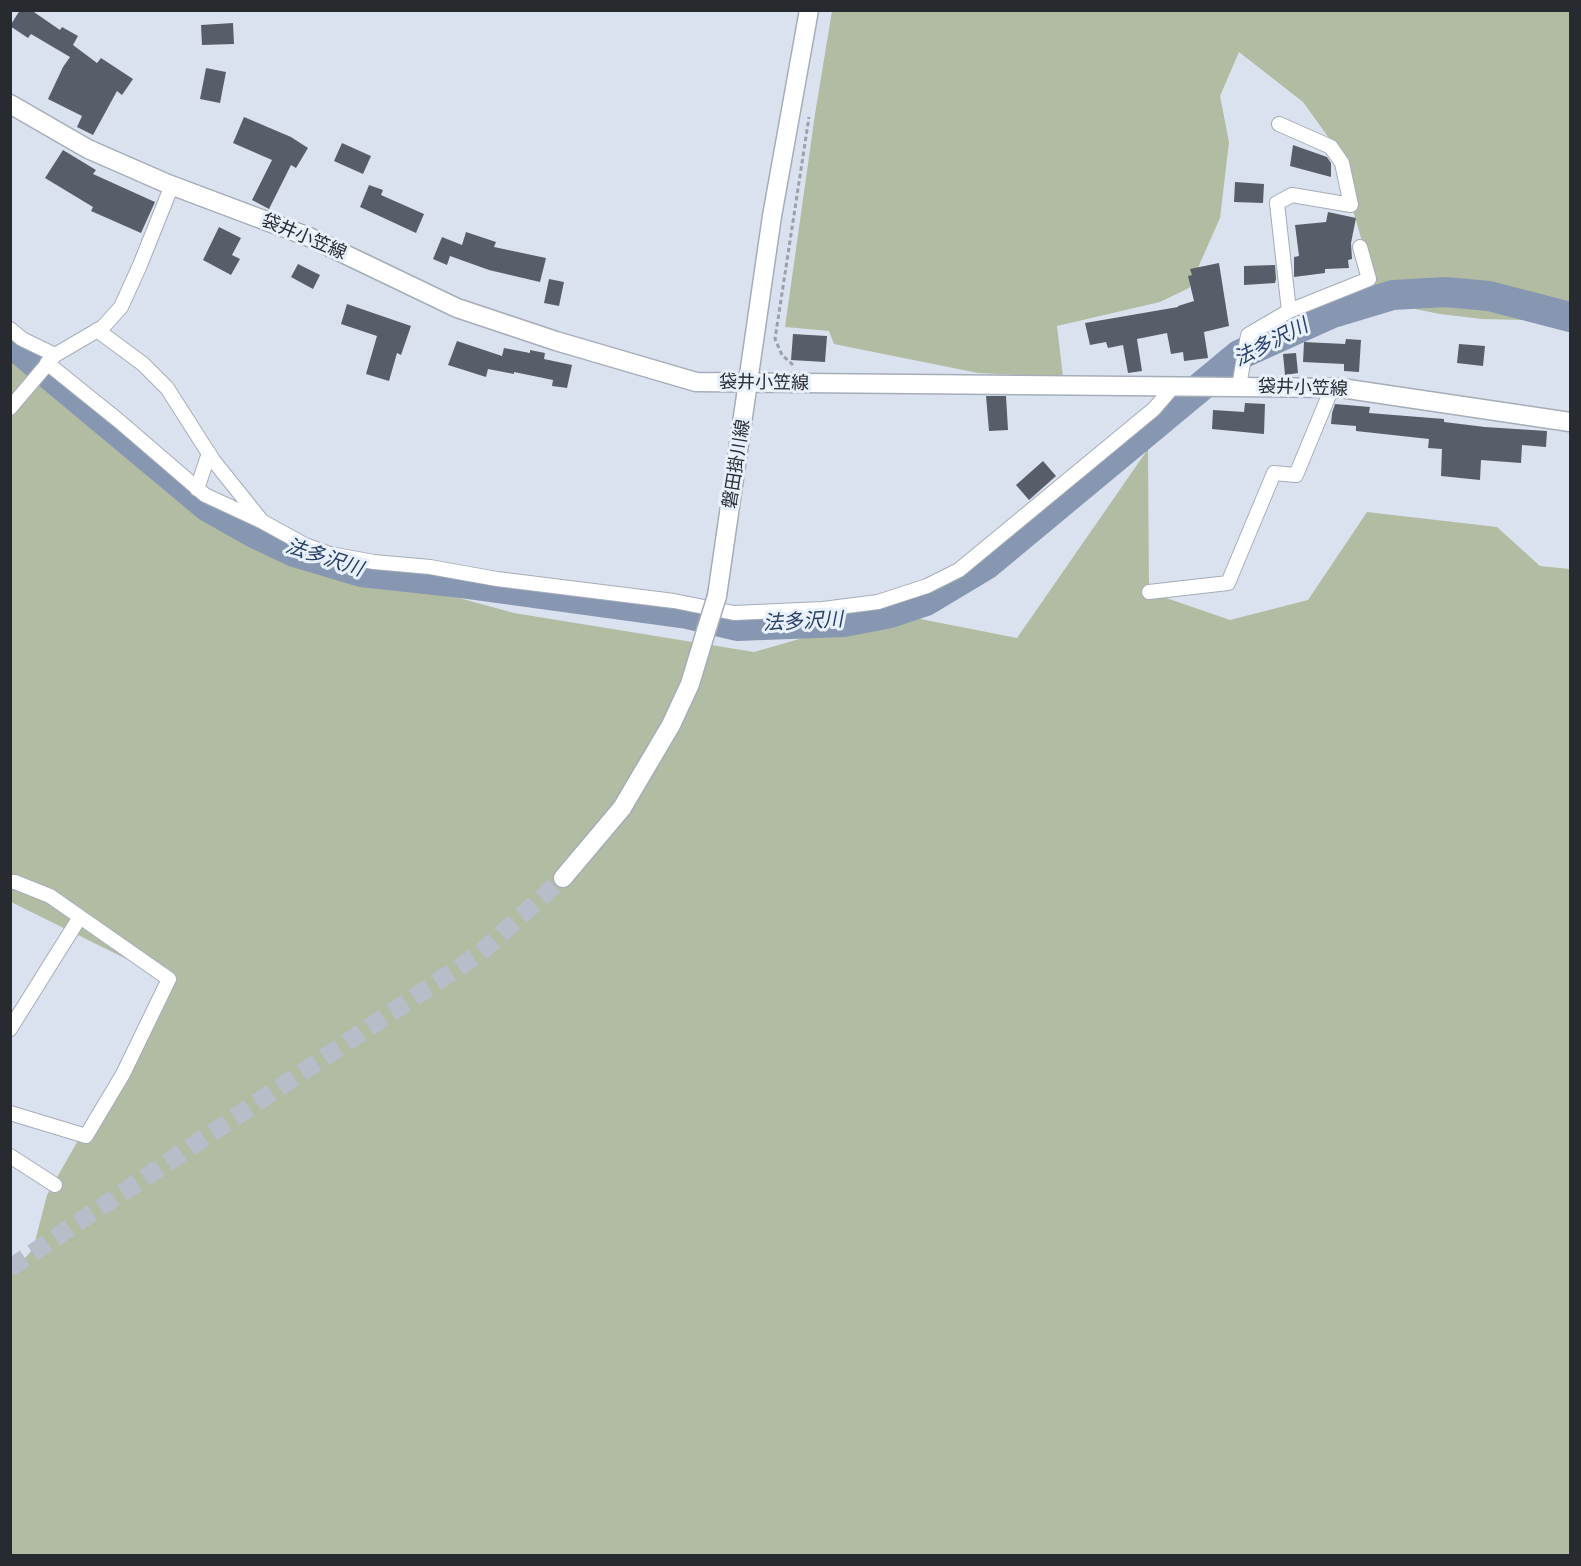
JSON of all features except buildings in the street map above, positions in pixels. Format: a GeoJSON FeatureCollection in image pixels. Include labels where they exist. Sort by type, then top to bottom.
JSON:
{"type":"FeatureCollection","features":[{"type":"Feature","properties":{"kind":"main road","name":"磐田掛川線"},"geometry":{"type":"LineString","coordinates":[[563,878],[622,808],[671,725],[690,684],[717,596],[772,216],[809,10]]}},
{"type":"Feature","properties":{"kind":"main road","name":"袋井小笠線"},"geometry":{"type":"LineString","coordinates":[[10,104],[88,149],[172,185],[309,237],[457,308],[556,341],[696,382],[1332,388],[1570,422]]}},
{"type":"Feature","properties":{"kind":"street"},"geometry":{"type":"LineString","coordinates":[[1279,124],[1331,147],[1342,163],[1351,205],[1292,195],[1277,203],[1289,312]]}},
{"type":"Feature","properties":{"kind":"street"},"geometry":{"type":"LineString","coordinates":[[10,408],[51,359],[103,327],[121,307],[172,185]]}},
{"type":"Feature","properties":{"kind":"street"},"geometry":{"type":"LineString","coordinates":[[1239,386],[1248,335],[1289,312],[1368,279],[1360,247]]}},
{"type":"Feature","properties":{"kind":"street"},"geometry":{"type":"LineString","coordinates":[[10,329],[51,359],[205,495],[305,545],[330,554],[374,562],[430,567],[497,579],[674,601],[734,613],[823,609],[878,602],[927,586],[959,570],[1154,409],[1173,387]]}},
{"type":"Feature","properties":{"kind":"street"},"geometry":{"type":"LineString","coordinates":[[98,330],[143,364],[167,388],[209,453],[263,522]]}},
{"type":"Feature","properties":{"kind":"street"},"geometry":{"type":"LineString","coordinates":[[1149,592],[1228,583],[1274,473],[1296,475],[1332,388]]}},
{"type":"Feature","properties":{"kind":"street"},"geometry":{"type":"LineString","coordinates":[[197,489],[209,453]]}},
{"type":"Feature","properties":{"kind":"street"},"geometry":{"type":"LineString","coordinates":[[10,1113],[86,1136],[123,1074],[169,979],[50,896],[12,885]]}},
{"type":"Feature","properties":{"kind":"street"},"geometry":{"type":"LineString","coordinates":[[10,1029],[80,917]]}},
{"type":"Feature","properties":{"kind":"street"},"geometry":{"type":"LineString","coordinates":[[10,1156],[55,1185]]}},
{"type":"Feature","properties":{"kind":"path"},"geometry":{"type":"LineString","coordinates":[[800,367],[790,364],[782,355],[775,339],[810,113]]}},
{"type":"Feature","properties":{"kind":"green space"},"geometry":{"type":"Polygon","coordinates":[[[832,11],[1570,11],[1570,316],[1525,320],[1482,319],[1440,314],[1385,303],[1375,286],[1334,145],[1303,102],[1239,52],[1220,96],[1229,142],[1220,218],[1189,288],[1160,302],[1057,326],[1063,377],[978,373],[834,344],[829,331],[785,327],[832,11]]]}},
{"type":"Feature","properties":{"kind":"green space"},"geometry":{"type":"Polygon","coordinates":[[[10,339],[205,495],[346,567],[514,613],[754,652],[890,613],[1017,638],[1148,449],[1149,592],[1230,620],[1308,600],[1367,512],[1497,527],[1540,566],[1570,569],[1570,1555],[11,1555],[11,1274],[33,1249],[47,1195],[169,980],[11,902],[10,339]]]}},
{"type":"Feature","properties":{"kind":"waterway","name":"法多沢川"},"geometry":{"type":"LineString","coordinates":[[10,342],[208,507],[294,552],[361,572],[453,582],[687,614],[737,626],[844,622],[890,613],[926,601],[986,565],[1239,355],[1330,314],[1393,295],[1445,292],[1489,296],[1570,317]]}},
{"type":"Feature","properties":{"kind":"tunnel"},"geometry":{"type":"LineString","coordinates":[[10,1268],[480,953],[563,878]]}}]}
